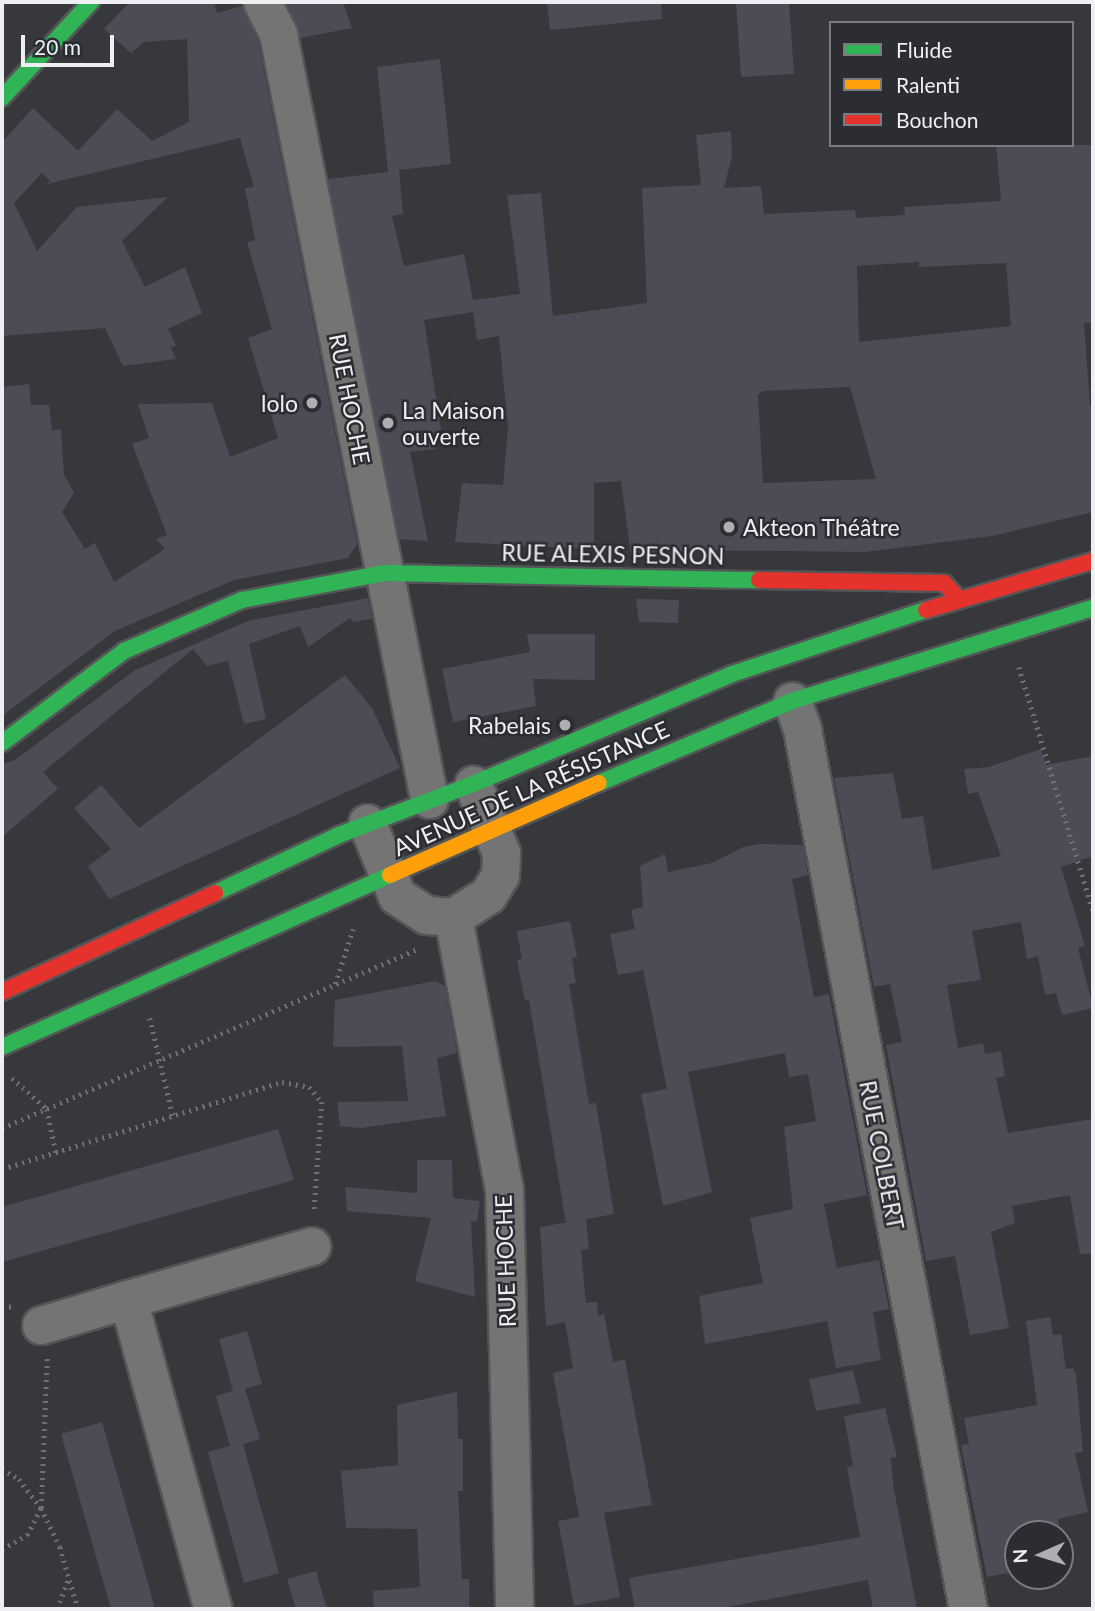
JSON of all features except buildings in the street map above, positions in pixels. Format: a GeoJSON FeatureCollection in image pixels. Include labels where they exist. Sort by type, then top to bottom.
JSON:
{"type":"FeatureCollection","features":[{"type":"Feature","properties":{"kind":"main road"},"geometry":{"type":"LineString","coordinates":[[2,98],[91,2]]}},
{"type":"Feature","properties":{"kind":"main road","name":"AVENUE DE LA RÉSISTANCE"},"geometry":{"type":"LineString","coordinates":[[2,992],[367,823],[473,784],[732,674],[959,599],[1093,561]]}},
{"type":"Feature","properties":{"kind":"main road","name":"RUE ALEXIS PESNON"},"geometry":{"type":"LineString","coordinates":[[2,743],[124,651],[242,600],[384,573],[944,583],[959,599]]}},
{"type":"Feature","properties":{"kind":"main road","name":"AVENUE DE LA RÉSISTANCE"},"geometry":{"type":"LineString","coordinates":[[2,1047],[492,830],[792,701],[1008,632],[1093,608]]}},
{"type":"Feature","properties":{"kind":"street","name":"RUE HOCHE"},"geometry":{"type":"LineString","coordinates":[[262,2],[278,34],[429,799]]}},
{"type":"Feature","properties":{"kind":"street","name":"RUE COLBERT"},"geometry":{"type":"LineString","coordinates":[[792,701],[810,773],[968,1609]]}},
{"type":"Feature","properties":{"kind":"street"},"geometry":{"type":"LineString","coordinates":[[367,823],[397,897],[426,915],[454,925],[488,895],[500,875],[501,853],[473,784]]}},
{"type":"Feature","properties":{"kind":"street","name":"RUE HOCHE"},"geometry":{"type":"LineString","coordinates":[[454,925],[504,1190],[514,1609]]}},
{"type":"Feature","properties":{"kind":"street"},"geometry":{"type":"LineString","coordinates":[[41,1325],[312,1246]]}},
{"type":"Feature","properties":{"kind":"street"},"geometry":{"type":"LineString","coordinates":[[128,1299],[213,1609]]}},
{"type":"Feature","properties":{"kind":"path"},"geometry":{"type":"LineString","coordinates":[[1008,632],[1093,911]]}},
{"type":"Feature","properties":{"kind":"path"},"geometry":{"type":"LineString","coordinates":[[334,985],[358,915]]}},
{"type":"Feature","properties":{"kind":"path"},"geometry":{"type":"LineString","coordinates":[[2,1128],[334,985],[454,925]]}},
{"type":"Feature","properties":{"kind":"path"},"geometry":{"type":"LineString","coordinates":[[148,1011],[173,1116]]}},
{"type":"Feature","properties":{"kind":"path"},"geometry":{"type":"LineString","coordinates":[[8,1074],[47,1109],[56,1152]]}},
{"type":"Feature","properties":{"kind":"path"},"geometry":{"type":"LineString","coordinates":[[2,1168],[282,1082],[309,1087],[322,1102],[312,1246]]}},
{"type":"Feature","properties":{"kind":"path"},"geometry":{"type":"LineString","coordinates":[[2,1549],[27,1535],[41,1508],[48,1408],[48,1360],[41,1325]]}},
{"type":"Feature","properties":{"kind":"path"},"geometry":{"type":"LineString","coordinates":[[2,1469],[19,1479],[41,1508],[60,1547],[78,1609]]}},
{"type":"Feature","properties":{"kind":"path"},"geometry":{"type":"LineString","coordinates":[[57,1609],[69,1577]]}},
{"type":"Feature","properties":{"kind":"traffic: fast"},"geometry":{"type":"LineString","coordinates":[[2,98],[91,2]]}},
{"type":"Feature","properties":{"kind":"traffic: fast"},"geometry":{"type":"LineString","coordinates":[[2,743],[124,651],[242,600],[385,573],[759,580]]}},
{"type":"Feature","properties":{"kind":"traffic: fast"},"geometry":{"type":"LineString","coordinates":[[599,783],[792,701],[1093,608]]}},
{"type":"Feature","properties":{"kind":"traffic: fast"},"geometry":{"type":"LineString","coordinates":[[215,893],[339,835],[473,784],[732,674],[926,610]]}},
{"type":"Feature","properties":{"kind":"traffic: fast"},"geometry":{"type":"LineString","coordinates":[[2,1047],[390,875]]}},
{"type":"Feature","properties":{"kind":"traffic: slow"},"geometry":{"type":"LineString","coordinates":[[390,875],[599,783]]}},
{"type":"Feature","properties":{"kind":"traffic: jam"},"geometry":{"type":"LineString","coordinates":[[926,610],[1093,561]]}},
{"type":"Feature","properties":{"kind":"traffic: jam"},"geometry":{"type":"LineString","coordinates":[[759,580],[944,583],[959,599]]}},
{"type":"Feature","properties":{"kind":"traffic: jam"},"geometry":{"type":"LineString","coordinates":[[2,992],[215,893]]}},
{"type":"Feature","properties":{"kind":"place","name":"lolo"},"geometry":{"type":"Point","coordinates":[312,403]}},
{"type":"Feature","properties":{"kind":"place","name":"La Maison ouverte"},"geometry":{"type":"Point","coordinates":[388,423]}},
{"type":"Feature","properties":{"kind":"place","name":"Akteon Théâtre"},"geometry":{"type":"Point","coordinates":[729,527]}},
{"type":"Feature","properties":{"kind":"place","name":"Rabelais"},"geometry":{"type":"Point","coordinates":[565,725]}}]}
